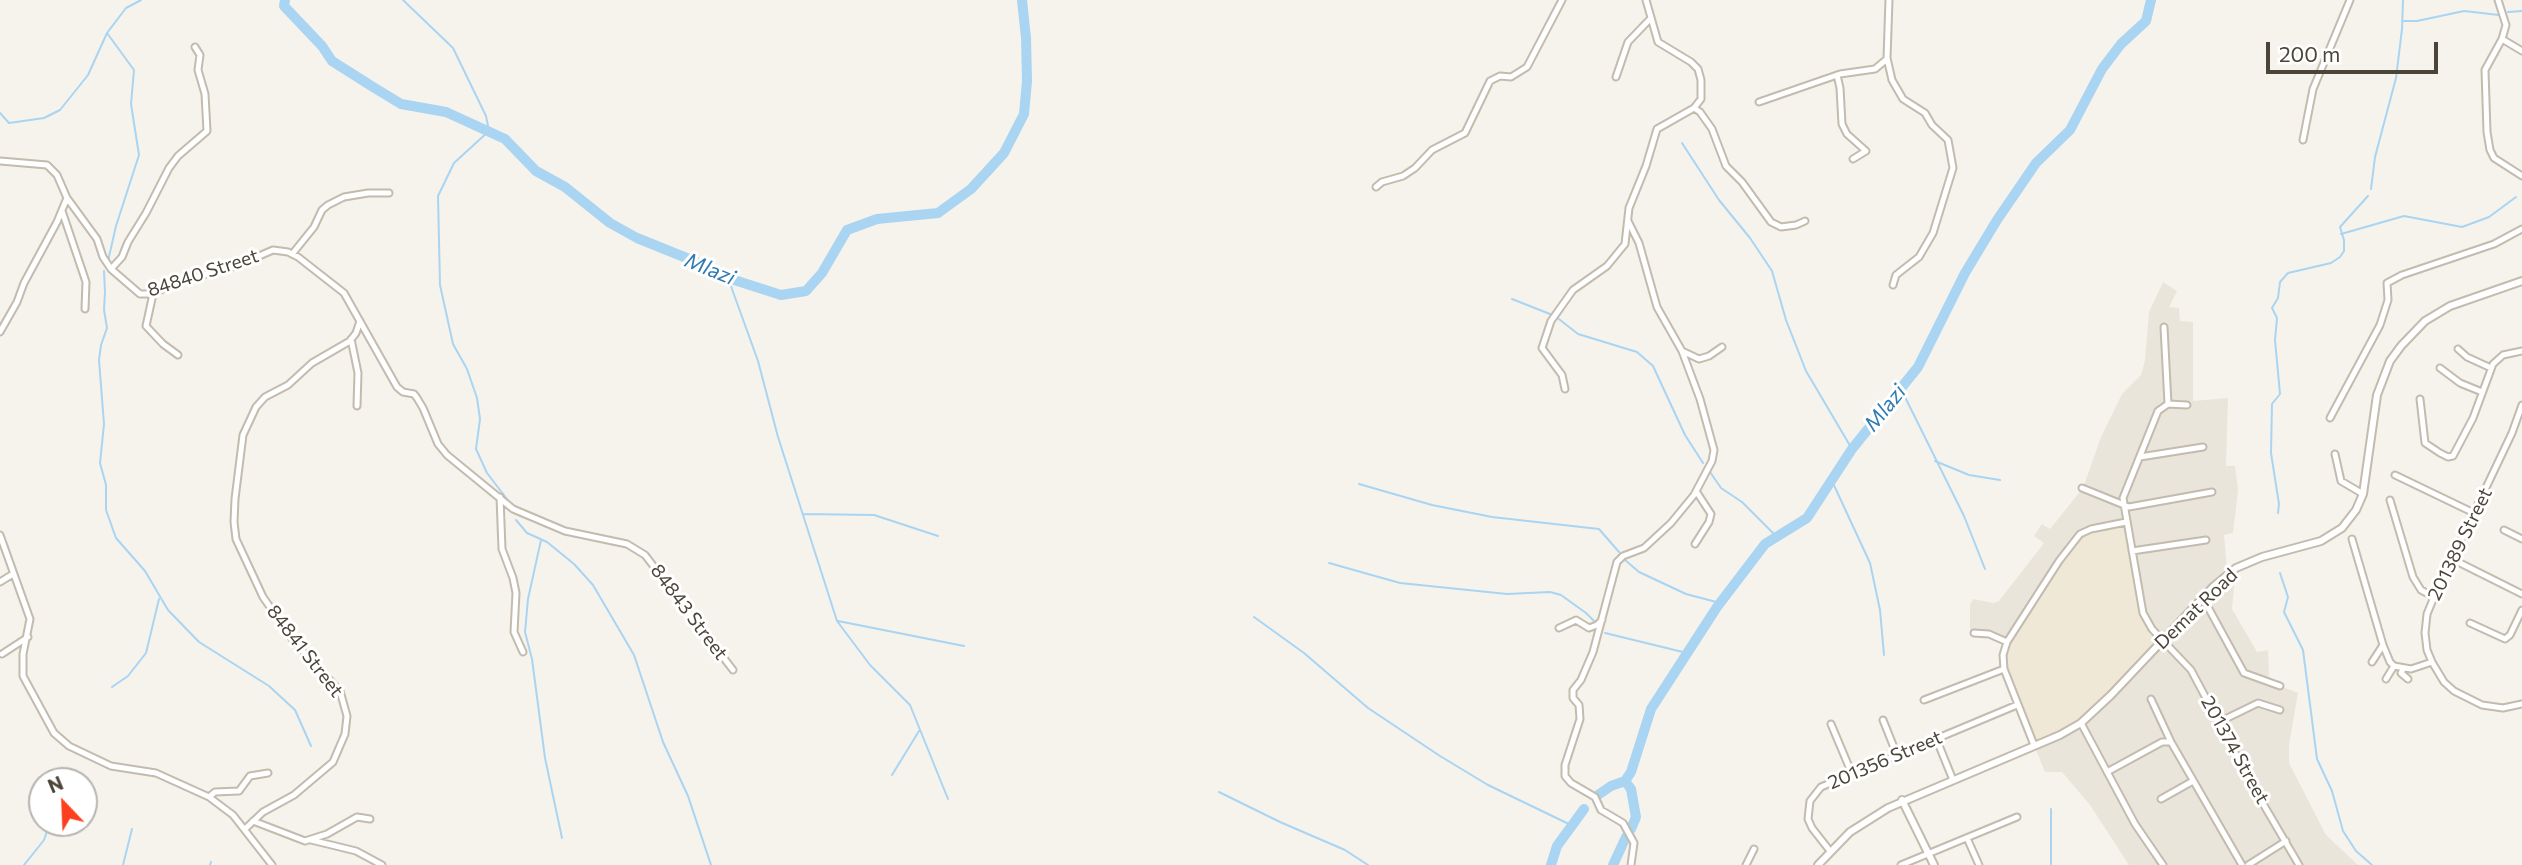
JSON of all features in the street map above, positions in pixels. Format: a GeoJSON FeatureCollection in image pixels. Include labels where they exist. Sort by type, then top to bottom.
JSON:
{"type":"FeatureCollection","features":[{"type":"Feature","properties":{"kind":"street"},"geometry":{"type":"LineString","coordinates":[[1376,187],[1382,182],[1403,176],[1432,150],[1461,136],[1469,126],[1490,81],[1500,76],[1511,77],[1527,67],[1562,0]]}},
{"type":"Feature","properties":{"kind":"street"},"geometry":{"type":"LineString","coordinates":[[1565,389],[1558,369],[1543,351],[1551,321],[1573,290],[1607,266],[1625,244],[1629,208],[1657,129],[1695,108],[1701,99],[1698,69],[1658,42],[1646,0]]}},
{"type":"Feature","properties":{"kind":"street"},"geometry":{"type":"LineString","coordinates":[[1889,0],[1889,72],[1899,93],[1913,107],[1925,113],[1932,125],[1948,140],[1953,168],[1933,233],[1919,257],[1896,275],[1893,285]]}},
{"type":"Feature","properties":{"kind":"street"},"geometry":{"type":"LineString","coordinates":[[2303,140],[2314,89],[2350,0]]}},
{"type":"Feature","properties":{"kind":"street"},"geometry":{"type":"LineString","coordinates":[[2498,0],[2505,20],[2502,39],[2485,70],[2488,145],[2498,162],[2522,176]]}},
{"type":"Feature","properties":{"kind":"street"},"geometry":{"type":"LineString","coordinates":[[1616,77],[1628,42],[1651,18]]}},
{"type":"Feature","properties":{"kind":"street"},"geometry":{"type":"LineString","coordinates":[[2502,39],[2522,51]]}},
{"type":"Feature","properties":{"kind":"street"},"geometry":{"type":"LineString","coordinates":[[0,161],[47,165],[57,175],[67,198],[97,239],[103,257],[111,269],[122,257],[169,168],[178,156],[205,135],[205,94],[198,70],[199,52],[195,47]]}},
{"type":"Feature","properties":{"kind":"street"},"geometry":{"type":"LineString","coordinates":[[1759,102],[1837,75],[1875,69],[1887,58]]}},
{"type":"Feature","properties":{"kind":"street"},"geometry":{"type":"LineString","coordinates":[[1837,75],[1842,124],[1847,134],[1866,151],[1853,159]]}},
{"type":"Feature","properties":{"kind":"street"},"geometry":{"type":"LineString","coordinates":[[1695,108],[1712,129],[1726,166],[1742,182],[1771,222],[1781,227],[1805,221]]}},
{"type":"Feature","properties":{"kind":"street"},"geometry":{"type":"LineString","coordinates":[[293,253],[314,228],[328,205],[344,197],[390,193]]}},
{"type":"Feature","properties":{"kind":"street"},"geometry":{"type":"LineString","coordinates":[[0,332],[67,198]]}},
{"type":"Feature","properties":{"kind":"street"},"geometry":{"type":"LineString","coordinates":[[62,211],[86,282],[85,309]]}},
{"type":"Feature","properties":{"kind":"street"},"geometry":{"type":"LineString","coordinates":[[1628,221],[1639,243],[1657,307],[1682,351],[1700,399],[1714,450],[1712,461],[1686,506],[1644,548],[1623,556],[1618,562],[1587,668],[1573,690],[1573,698],[1579,705],[1580,719],[1565,765],[1565,776],[1571,783],[1595,797],[1601,810],[1623,823],[1634,842],[1631,865]]}},
{"type":"Feature","properties":{"kind":"street"},"geometry":{"type":"LineString","coordinates":[[2330,418],[2380,325],[2388,300],[2387,283],[2402,275],[2494,244],[2522,229]]}},
{"type":"Feature","properties":{"kind":"street","name":"84840 Street"},"geometry":{"type":"LineString","coordinates":[[111,269],[140,294],[153,294],[174,283],[236,266],[273,250],[293,253]]}},
{"type":"Feature","properties":{"kind":"street","name":"84843 Street"},"geometry":{"type":"LineString","coordinates":[[293,253],[344,293],[399,389],[414,394],[423,408],[441,448],[513,509],[582,536],[627,544],[642,552],[733,670]]}},
{"type":"Feature","properties":{"kind":"street","name":"Demat Road"},"geometry":{"type":"LineString","coordinates":[[1818,865],[1860,825],[1902,800],[2081,723],[2225,576],[2246,563],[2311,545],[2333,535],[2353,515],[2363,494],[2377,395],[2390,361],[2401,346],[2425,321],[2442,311],[2522,281]]}},
{"type":"Feature","properties":{"kind":"street"},"geometry":{"type":"LineString","coordinates":[[153,294],[147,329],[178,355]]}},
{"type":"Feature","properties":{"kind":"street"},"geometry":{"type":"LineString","coordinates":[[358,406],[358,373],[351,339],[360,321]]}},
{"type":"Feature","properties":{"kind":"street"},"geometry":{"type":"LineString","coordinates":[[2164,327],[2168,404]]}},
{"type":"Feature","properties":{"kind":"street","name":"84841 Street"},"geometry":{"type":"LineString","coordinates":[[245,829],[263,812],[294,795],[332,762],[345,734],[347,716],[340,691],[295,643],[263,597],[236,539],[233,522],[243,435],[256,407],[265,397],[288,385],[312,363],[351,339]]}},
{"type":"Feature","properties":{"kind":"street"},"geometry":{"type":"LineString","coordinates":[[1682,351],[1699,359],[1722,347]]}},
{"type":"Feature","properties":{"kind":"street"},"geometry":{"type":"LineString","coordinates":[[2458,349],[2477,363],[2491,368]]}},
{"type":"Feature","properties":{"kind":"street"},"geometry":{"type":"LineString","coordinates":[[2420,399],[2425,443],[2431,449],[2451,457],[2455,454],[2491,368],[2503,355],[2522,351]]}},
{"type":"Feature","properties":{"kind":"street"},"geometry":{"type":"LineString","coordinates":[[2440,368],[2459,383],[2482,393]]}},
{"type":"Feature","properties":{"kind":"street"},"geometry":{"type":"LineString","coordinates":[[2123,506],[2125,491],[2158,411],[2168,404],[2187,405]]}},
{"type":"Feature","properties":{"kind":"street","name":"201389 Street"},"geometry":{"type":"LineString","coordinates":[[2522,405],[2514,428],[2434,597],[2427,614],[2425,632],[2432,662],[2444,682],[2474,702],[2502,708],[2522,704]]}},
{"type":"Feature","properties":{"kind":"street"},"geometry":{"type":"LineString","coordinates":[[2514,428],[2522,432]]}},
{"type":"Feature","properties":{"kind":"street"},"geometry":{"type":"LineString","coordinates":[[2140,457],[2203,447]]}},
{"type":"Feature","properties":{"kind":"street"},"geometry":{"type":"LineString","coordinates":[[2335,454],[2341,481],[2363,494]]}},
{"type":"Feature","properties":{"kind":"street"},"geometry":{"type":"LineString","coordinates":[[2395,475],[2474,513]]}},
{"type":"Feature","properties":{"kind":"street"},"geometry":{"type":"LineString","coordinates":[[2082,488],[2129,507],[2212,492]]}},
{"type":"Feature","properties":{"kind":"street"},"geometry":{"type":"LineString","coordinates":[[1695,544],[1711,514],[1696,491]]}},
{"type":"Feature","properties":{"kind":"street"},"geometry":{"type":"LineString","coordinates":[[500,497],[502,548],[516,593],[514,632],[523,652]]}},
{"type":"Feature","properties":{"kind":"street"},"geometry":{"type":"LineString","coordinates":[[2390,500],[2413,577],[2421,590],[2434,597]]}},
{"type":"Feature","properties":{"kind":"street","name":"201374 Street"},"geometry":{"type":"LineString","coordinates":[[2123,506],[2147,624],[2188,665],[2299,865]]}},
{"type":"Feature","properties":{"kind":"street"},"geometry":{"type":"LineString","coordinates":[[2034,745],[2004,669],[2003,656],[2007,642],[2059,561],[2080,534],[2126,522]]}},
{"type":"Feature","properties":{"kind":"street"},"geometry":{"type":"LineString","coordinates":[[2504,530],[2522,539]]}},
{"type":"Feature","properties":{"kind":"street"},"geometry":{"type":"LineString","coordinates":[[0,535],[30,620],[23,654],[23,676],[49,725],[61,740],[111,766],[156,773],[209,797],[245,829],[272,865]]}},
{"type":"Feature","properties":{"kind":"street"},"geometry":{"type":"LineString","coordinates":[[2352,539],[2383,645],[2394,666],[2403,669],[2432,662]]}},
{"type":"Feature","properties":{"kind":"street"},"geometry":{"type":"LineString","coordinates":[[2132,551],[2206,540]]}},
{"type":"Feature","properties":{"kind":"street"},"geometry":{"type":"LineString","coordinates":[[2452,559],[2522,594]]}},
{"type":"Feature","properties":{"kind":"street"},"geometry":{"type":"LineString","coordinates":[[0,582],[13,574]]}},
{"type":"Feature","properties":{"kind":"street"},"geometry":{"type":"LineString","coordinates":[[2203,598],[2244,673],[2280,686]]}},
{"type":"Feature","properties":{"kind":"street"},"geometry":{"type":"LineString","coordinates":[[2470,623],[2505,639],[2510,635],[2522,610]]}},
{"type":"Feature","properties":{"kind":"street"},"geometry":{"type":"LineString","coordinates":[[1559,628],[1576,620],[1588,628],[1597,625],[1602,619]]}},
{"type":"Feature","properties":{"kind":"street"},"geometry":{"type":"LineString","coordinates":[[1974,633],[1989,634],[2007,642]]}},
{"type":"Feature","properties":{"kind":"street"},"geometry":{"type":"LineString","coordinates":[[2,654],[28,637]]}},
{"type":"Feature","properties":{"kind":"street"},"geometry":{"type":"LineString","coordinates":[[2372,662],[2383,645]]}},
{"type":"Feature","properties":{"kind":"street"},"geometry":{"type":"LineString","coordinates":[[2386,679],[2394,666]]}},
{"type":"Feature","properties":{"kind":"street"},"geometry":{"type":"LineString","coordinates":[[1924,700],[2004,669]]}},
{"type":"Feature","properties":{"kind":"street"},"geometry":{"type":"LineString","coordinates":[[2403,669],[2401,673],[2408,679]]}},
{"type":"Feature","properties":{"kind":"street"},"geometry":{"type":"LineString","coordinates":[[2151,699],[2171,742],[2242,865]]}},
{"type":"Feature","properties":{"kind":"street"},"geometry":{"type":"LineString","coordinates":[[2219,722],[2260,703],[2280,710]]}},
{"type":"Feature","properties":{"kind":"street","name":"201356 Street"},"geometry":{"type":"LineString","coordinates":[[1830,851],[1808,819],[1810,800],[1821,787],[2017,705]]}},
{"type":"Feature","properties":{"kind":"street"},"geometry":{"type":"LineString","coordinates":[[1883,720],[1897,755]]}},
{"type":"Feature","properties":{"kind":"street"},"geometry":{"type":"LineString","coordinates":[[2081,723],[2135,824],[2163,865]]}},
{"type":"Feature","properties":{"kind":"street"},"geometry":{"type":"LineString","coordinates":[[1831,724],[1852,774]]}},
{"type":"Feature","properties":{"kind":"street"},"geometry":{"type":"LineString","coordinates":[[1936,738],[1953,780]]}},
{"type":"Feature","properties":{"kind":"street"},"geometry":{"type":"LineString","coordinates":[[2107,772],[2162,742],[2171,742]]}},
{"type":"Feature","properties":{"kind":"street"},"geometry":{"type":"LineString","coordinates":[[209,797],[215,792],[239,792],[250,776],[268,773]]}},
{"type":"Feature","properties":{"kind":"street"},"geometry":{"type":"LineString","coordinates":[[2161,799],[2193,781]]}},
{"type":"Feature","properties":{"kind":"street"},"geometry":{"type":"LineString","coordinates":[[1902,800],[1934,865]]}},
{"type":"Feature","properties":{"kind":"street"},"geometry":{"type":"LineString","coordinates":[[311,840],[357,817],[370,819]]}},
{"type":"Feature","properties":{"kind":"street"},"geometry":{"type":"LineString","coordinates":[[1901,865],[2017,817]]}},
{"type":"Feature","properties":{"kind":"street"},"geometry":{"type":"LineString","coordinates":[[253,821],[299,840],[311,840],[356,851],[382,865]]}},
{"type":"Feature","properties":{"kind":"street"},"geometry":{"type":"LineString","coordinates":[[1968,838],[1979,865]]}},
{"type":"Feature","properties":{"kind":"street"},"geometry":{"type":"LineString","coordinates":[[2248,865],[2286,841]]}},
{"type":"Feature","properties":{"kind":"street"},"geometry":{"type":"LineString","coordinates":[[1746,865],[1754,849]]}},
{"type":"Feature","properties":{"kind":"shaded area"},"geometry":{"type":"Polygon","coordinates":[[[2163,282],[2177,291],[2169,307],[2179,308],[2180,321],[2193,322],[2193,401],[2228,398],[2226,466],[2235,466],[2238,490],[2233,533],[2224,535],[2227,569],[2235,577],[2232,609],[2257,652],[2268,650],[2267,681],[2298,693],[2289,745],[2289,763],[2326,835],[2358,865],[2129,865],[2090,805],[2062,772],[2045,772],[2034,745],[2007,642],[1981,633],[1970,633],[1970,605],[1973,599],[1993,603],[1999,601],[2044,543],[2034,536],[2042,524],[2050,529],[2083,488],[2101,437],[2122,394],[2141,375],[2149,312],[2163,282]]]}},
{"type":"Feature","properties":{"kind":"shaded area"},"geometry":{"type":"Polygon","coordinates":[[[2126,522],[2142,612],[2163,640],[2081,723],[2034,745],[2003,665],[2010,636],[2080,534],[2126,522]]]}},
{"type":"Feature","properties":{"kind":"waterway"},"geometry":{"type":"LineString","coordinates":[[0,113],[9,123],[44,118],[60,110],[88,75],[107,33],[126,8],[141,0]]}},
{"type":"Feature","properties":{"kind":"waterway","name":"Mlazi"},"geometry":{"type":"LineString","coordinates":[[285,0],[284,6],[322,46],[332,61],[401,104],[446,112],[505,139],[536,171],[565,187],[610,223],[637,238],[728,278],[781,295],[806,291],[822,273],[847,230],[877,219],[938,213],[971,189],[1004,153],[1024,114],[1027,81],[1022,0]]}},
{"type":"Feature","properties":{"kind":"waterway"},"geometry":{"type":"LineString","coordinates":[[403,0],[453,48],[486,116],[489,131],[454,163],[438,196],[440,285],[453,344],[467,369],[477,398],[480,419],[476,449],[487,473],[513,507]]}},
{"type":"Feature","properties":{"kind":"waterway","name":"Mlazi"},"geometry":{"type":"LineString","coordinates":[[1598,795],[1625,781],[1631,772],[1651,709],[1717,607],[1765,544],[1807,518],[1852,449],[1918,367],[1965,273],[1997,220],[2036,163],[2070,130],[2102,69],[2121,44],[2146,21],[2151,0]]}},
{"type":"Feature","properties":{"kind":"waterway"},"geometry":{"type":"LineString","coordinates":[[2371,189],[2375,157],[2396,78],[2403,0]]}},
{"type":"Feature","properties":{"kind":"waterway"},"geometry":{"type":"LineString","coordinates":[[2403,21],[2417,21],[2464,11],[2499,15]]}},
{"type":"Feature","properties":{"kind":"waterway"},"geometry":{"type":"LineString","coordinates":[[2508,12],[2522,11]]}},
{"type":"Feature","properties":{"kind":"waterway"},"geometry":{"type":"LineString","coordinates":[[107,33],[134,70],[131,104],[139,155],[116,226],[108,261]]}},
{"type":"Feature","properties":{"kind":"waterway"},"geometry":{"type":"LineString","coordinates":[[1682,143],[1719,200],[1750,238],[1772,271],[1786,320],[1806,371],[1852,449]]}},
{"type":"Feature","properties":{"kind":"waterway"},"geometry":{"type":"LineString","coordinates":[[2278,513],[2271,453],[2272,404],[2280,394],[2275,340],[2277,318],[2272,308],[2278,298],[2280,282],[2288,273],[2331,263],[2340,257],[2344,251],[2340,227],[2368,196]]}},
{"type":"Feature","properties":{"kind":"waterway"},"geometry":{"type":"LineString","coordinates":[[2341,234],[2404,216],[2462,227],[2489,217],[2516,197]]}},
{"type":"Feature","properties":{"kind":"waterway"},"geometry":{"type":"LineString","coordinates":[[104,271],[107,328],[99,360],[104,424],[100,463],[106,485],[106,510],[116,538],[145,571],[168,610],[199,642],[269,686],[295,710],[311,746]]}},
{"type":"Feature","properties":{"kind":"waterway"},"geometry":{"type":"LineString","coordinates":[[728,278],[758,361],[778,437],[837,621],[870,665],[910,705],[948,799]]}},
{"type":"Feature","properties":{"kind":"waterway"},"geometry":{"type":"LineString","coordinates":[[1512,299],[1555,316],[1578,334],[1637,352],[1653,366],[1685,435],[1703,463]]}},
{"type":"Feature","properties":{"kind":"waterway"},"geometry":{"type":"LineString","coordinates":[[1901,389],[1964,516],[1985,569]]}},
{"type":"Feature","properties":{"kind":"waterway"},"geometry":{"type":"LineString","coordinates":[[1935,461],[1969,475],[2000,480]]}},
{"type":"Feature","properties":{"kind":"waterway"},"geometry":{"type":"LineString","coordinates":[[1710,472],[1721,488],[1742,502],[1777,537]]}},
{"type":"Feature","properties":{"kind":"waterway"},"geometry":{"type":"LineString","coordinates":[[1832,481],[1870,563],[1880,610],[1884,655]]}},
{"type":"Feature","properties":{"kind":"waterway"},"geometry":{"type":"LineString","coordinates":[[1359,484],[1432,505],[1492,517],[1599,529],[1619,552]]}},
{"type":"Feature","properties":{"kind":"waterway"},"geometry":{"type":"LineString","coordinates":[[803,514],[874,515],[938,536]]}},
{"type":"Feature","properties":{"kind":"waterway"},"geometry":{"type":"LineString","coordinates":[[516,520],[527,533],[547,542],[574,564],[593,585],[634,655],[663,742],[688,796],[711,865]]}},
{"type":"Feature","properties":{"kind":"waterway"},"geometry":{"type":"LineString","coordinates":[[541,540],[528,599],[525,632],[532,659],[545,758],[562,838]]}},
{"type":"Feature","properties":{"kind":"waterway"},"geometry":{"type":"LineString","coordinates":[[1625,560],[1639,572],[1686,594],[1720,603]]}},
{"type":"Feature","properties":{"kind":"waterway"},"geometry":{"type":"LineString","coordinates":[[1329,563],[1400,583],[1507,594],[1550,592],[1561,595],[1594,621]]}},
{"type":"Feature","properties":{"kind":"waterway"},"geometry":{"type":"LineString","coordinates":[[2280,573],[2288,597],[2284,612],[2303,650],[2317,759],[2332,791],[2343,831],[2356,851],[2372,865]]}},
{"type":"Feature","properties":{"kind":"waterway"},"geometry":{"type":"LineString","coordinates":[[112,687],[128,676],[146,653],[159,599]]}},
{"type":"Feature","properties":{"kind":"waterway"},"geometry":{"type":"LineString","coordinates":[[1254,617],[1304,653],[1368,708],[1440,756],[1488,785],[1573,826]]}},
{"type":"Feature","properties":{"kind":"waterway"},"geometry":{"type":"LineString","coordinates":[[838,621],[964,646]]}},
{"type":"Feature","properties":{"kind":"waterway"},"geometry":{"type":"LineString","coordinates":[[1605,633],[1687,653]]}},
{"type":"Feature","properties":{"kind":"waterway"},"geometry":{"type":"LineString","coordinates":[[892,775],[919,731]]}},
{"type":"Feature","properties":{"kind":"waterway"},"geometry":{"type":"LineString","coordinates":[[1625,781],[1631,789],[1636,817],[1631,829]]}},
{"type":"Feature","properties":{"kind":"waterway"},"geometry":{"type":"LineString","coordinates":[[1219,792],[1345,850],[1368,865]]}},
{"type":"Feature","properties":{"kind":"waterway","name":"Mlazi"},"geometry":{"type":"LineString","coordinates":[[1551,865],[1557,846],[1584,809]]}},
{"type":"Feature","properties":{"kind":"waterway"},"geometry":{"type":"LineString","coordinates":[[2051,809],[2051,865]]}},
{"type":"Feature","properties":{"kind":"waterway"},"geometry":{"type":"LineString","coordinates":[[123,865],[132,829]]}},
{"type":"Feature","properties":{"kind":"waterway"},"geometry":{"type":"LineString","coordinates":[[24,865],[45,837]]}},
{"type":"Feature","properties":{"kind":"waterway"},"geometry":{"type":"LineString","coordinates":[[1613,865],[1626,837]]}}]}
